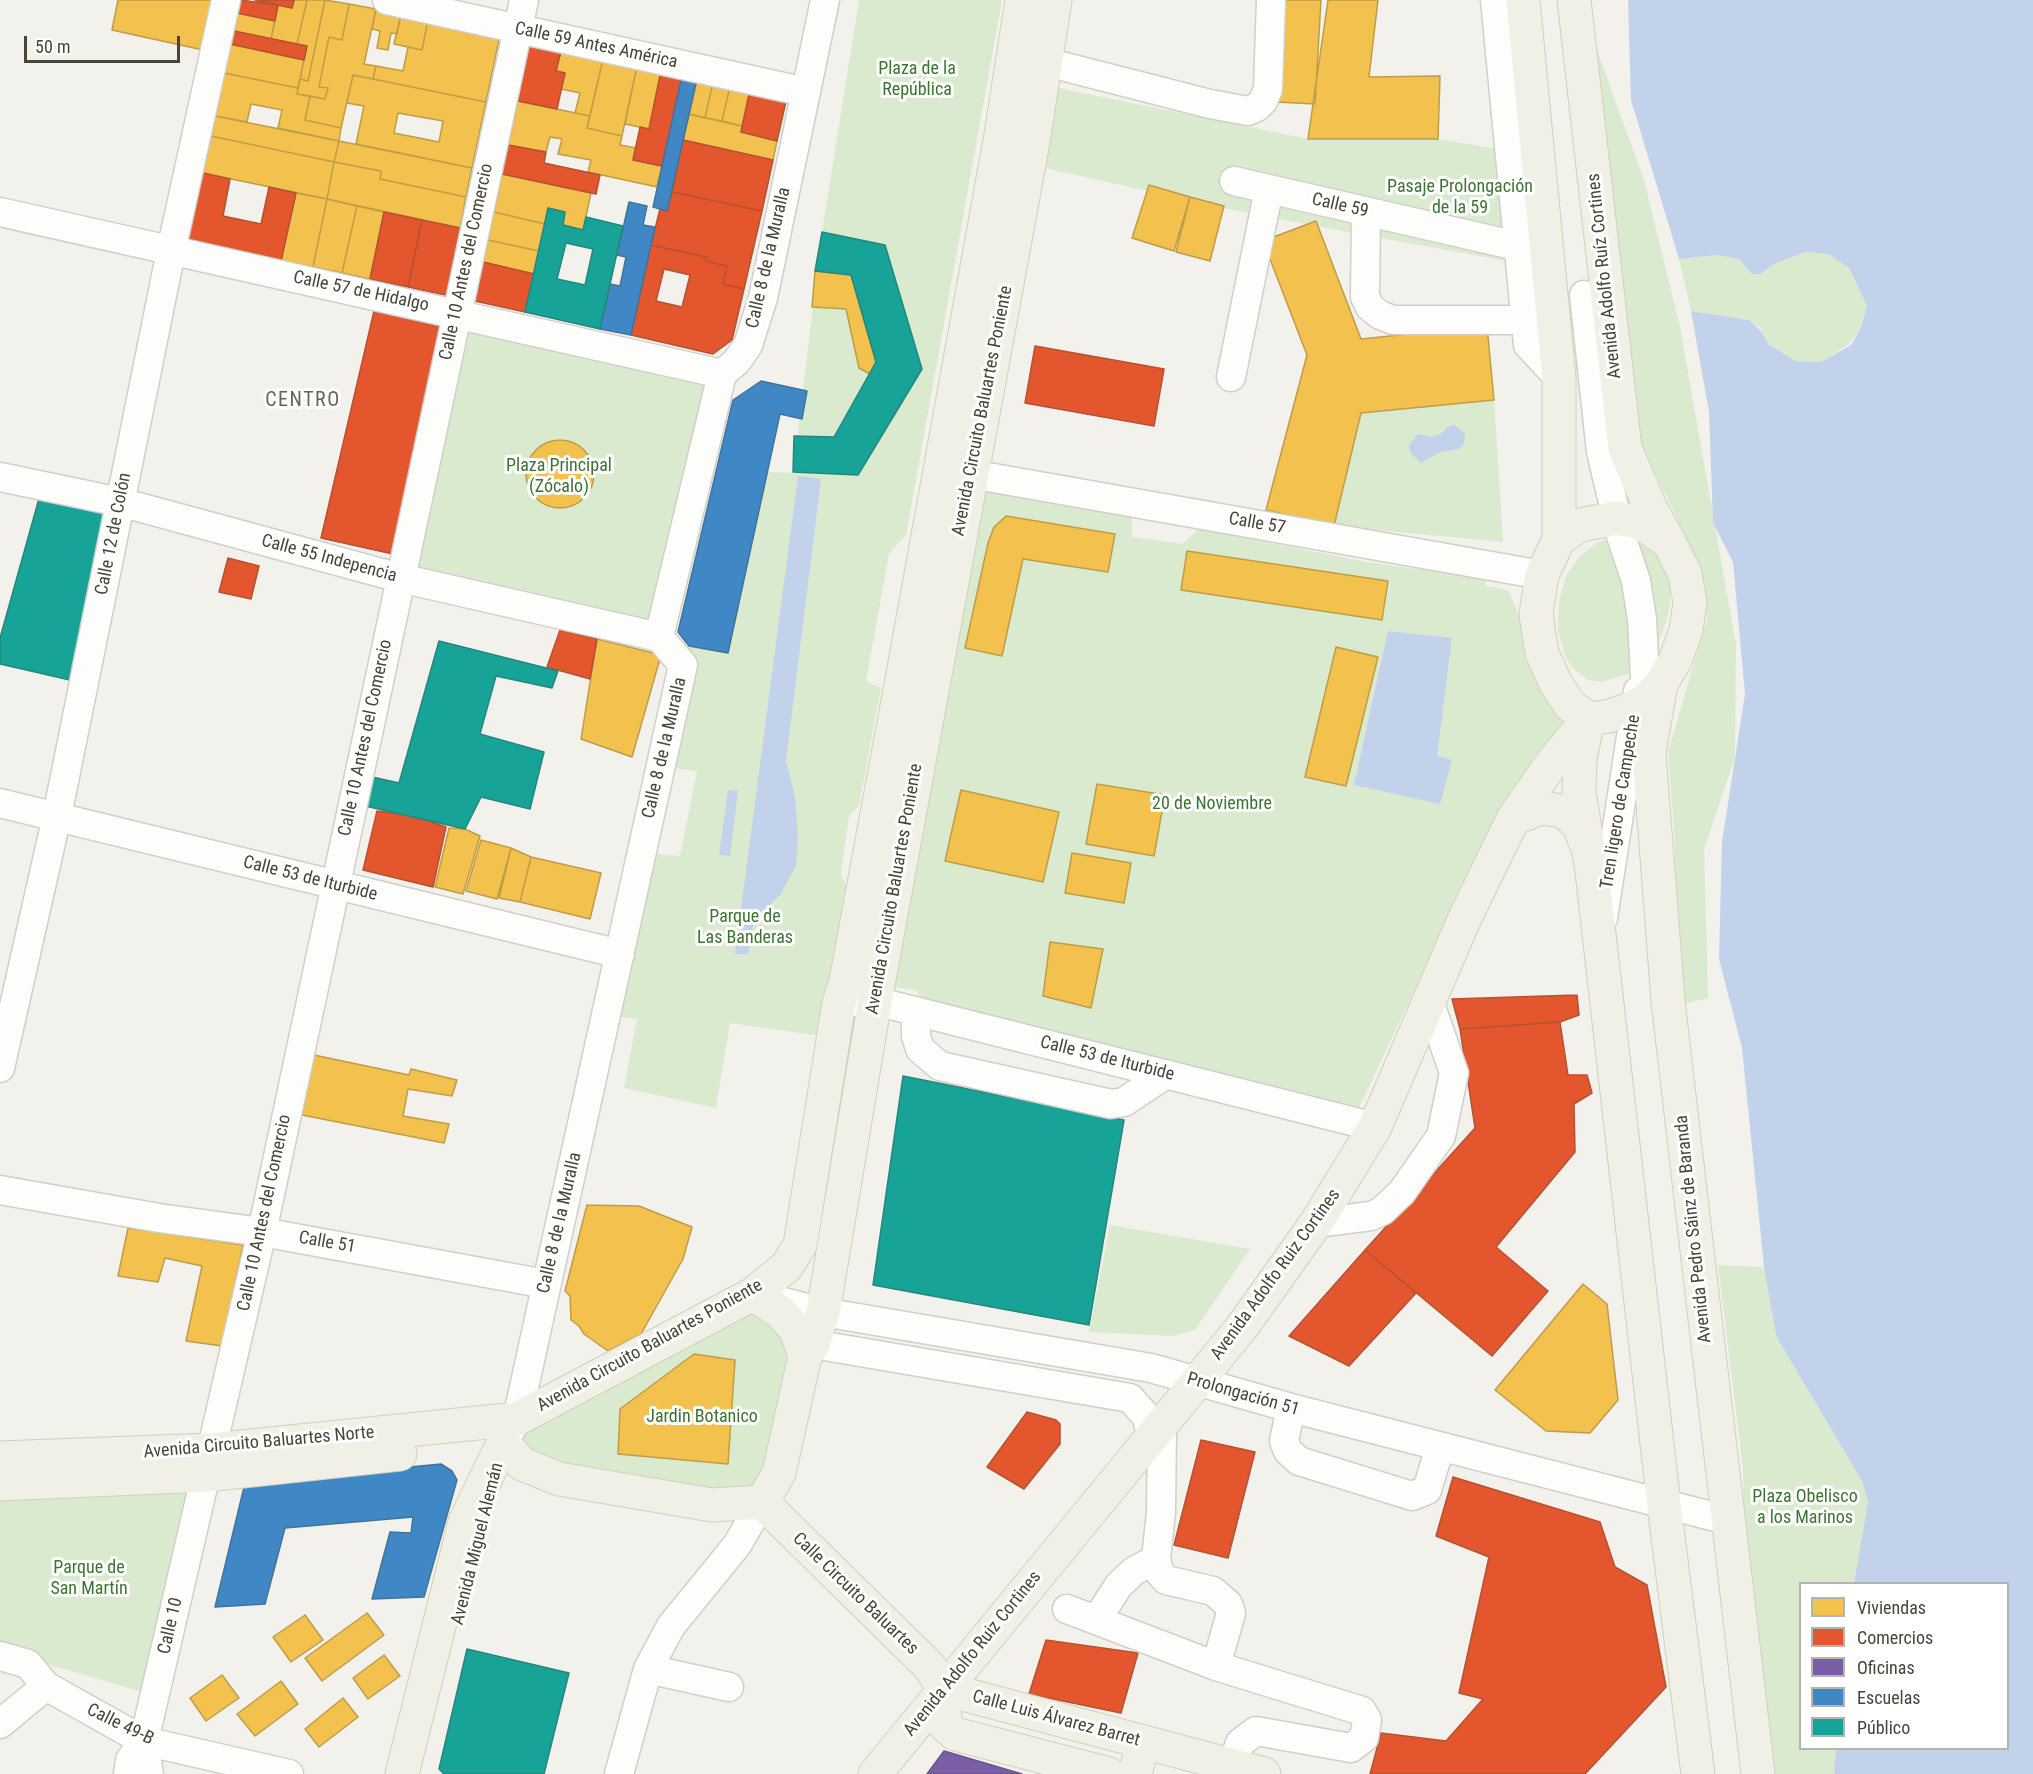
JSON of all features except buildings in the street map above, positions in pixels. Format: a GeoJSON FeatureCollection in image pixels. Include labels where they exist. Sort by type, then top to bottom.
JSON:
{"type":"FeatureCollection","features":[{"type":"Feature","properties":{"kind":"main road","name":"Avenida Circuito Baluartes Poniente"},"geometry":{"type":"LineString","coordinates":[[510,1431],[753,1294],[787,1266],[800,1245],[839,1003],[846,981],[1001,135],[1022,0]]}},
{"type":"Feature","properties":{"kind":"main road","name":"Avenida Circuito Baluartes Poniente"},"geometry":{"type":"LineString","coordinates":[[762,1502],[779,1473],[809,1350],[823,1312],[875,1001],[1056,0]]}},
{"type":"Feature","properties":{"kind":"main road"},"geometry":{"type":"LineString","coordinates":[[1523,0],[1559,378],[1559,539],[1542,575],[1536,614],[1542,653],[1556,684],[1570,705],[1588,719],[1610,716],[1646,688]]}},
{"type":"Feature","properties":{"kind":"main road","name":"Avenida Adolfo Ruíz Cortines"},"geometry":{"type":"LineString","coordinates":[[1574,0],[1625,448],[1650,507],[1685,574],[1690,602],[1686,630],[1675,661],[1646,688]]}},
{"type":"Feature","properties":{"kind":"main road"},"geometry":{"type":"LineString","coordinates":[[1559,539],[1580,525],[1616,518],[1638,522],[1669,542]]}},
{"type":"Feature","properties":{"kind":"main road","name":"Avenida Pedro Sáinz de Baranda"},"geometry":{"type":"LineString","coordinates":[[1646,688],[1668,1001],[1758,1774]]}},
{"type":"Feature","properties":{"kind":"main road"},"geometry":{"type":"LineString","coordinates":[[1588,719],[1580,759],[1579,792],[1600,942],[1664,1505],[1698,1774]]}},
{"type":"Feature","properties":{"kind":"main road","name":"Avenida Adolfo Ruiz Cortines"},"geometry":{"type":"LineString","coordinates":[[875,1774],[1242,1328],[1316,1223],[1375,1127],[1464,920],[1514,819],[1549,767],[1588,719]]}},
{"type":"Feature","properties":{"kind":"main road"},"geometry":{"type":"LineString","coordinates":[[1514,819],[1541,808],[1563,811],[1579,825],[1586,847]]}},
{"type":"Feature","properties":{"kind":"main road"},"geometry":{"type":"LineString","coordinates":[[753,1294],[780,1312],[809,1350]]}},
{"type":"Feature","properties":{"kind":"main road"},"geometry":{"type":"LineString","coordinates":[[510,1431],[522,1464],[559,1479],[712,1505],[762,1502]]}},
{"type":"Feature","properties":{"kind":"main road","name":"Avenida Circuito Baluartes Norte"},"geometry":{"type":"LineString","coordinates":[[0,1484],[510,1431]]}},
{"type":"Feature","properties":{"kind":"main road","name":"Avenida Miguel Alemán"},"geometry":{"type":"LineString","coordinates":[[402,1774],[465,1522],[510,1431]]}},
{"type":"Feature","properties":{"kind":"main road","name":"Avenida Miguel Alemán"},"geometry":{"type":"LineString","coordinates":[[421,1774],[510,1431]]}},
{"type":"Feature","properties":{"kind":"main road","name":"Avenida Circuito Baluartes Norte"},"geometry":{"type":"LineString","coordinates":[[0,1458],[209,1462]]}},
{"type":"Feature","properties":{"kind":"main road","name":"Calle Circuito Baluartes"},"geometry":{"type":"LineString","coordinates":[[762,1502],[929,1666],[944,1689]]}},
{"type":"Feature","properties":{"kind":"main road","name":"Calle Luis Álvarez Barret"},"geometry":{"type":"LineString","coordinates":[[1109,1774],[956,1734],[945,1725],[944,1689],[1143,1743],[1212,1766],[1264,1774]]}},
{"type":"Feature","properties":{"kind":"main road"},"geometry":{"type":"LineString","coordinates":[[1135,1774],[1143,1743]]}},
{"type":"Feature","properties":{"kind":"street","name":"Calle 12 de Colón"},"geometry":{"type":"LineString","coordinates":[[0,1068],[57,816],[171,251],[226,0]]}},
{"type":"Feature","properties":{"kind":"street","name":"Calle 59 Antes América"},"geometry":{"type":"LineString","coordinates":[[387,0],[806,92]]}},
{"type":"Feature","properties":{"kind":"street","name":"Calle 10 Antes del Comercio"},"geometry":{"type":"LineString","coordinates":[[209,1462],[262,1232],[524,0]]}},
{"type":"Feature","properties":{"kind":"street","name":"Calle 8 de la Muralla"},"geometry":{"type":"LineString","coordinates":[[722,374],[737,361],[748,345],[756,323],[825,0]]}},
{"type":"Feature","properties":{"kind":"street"},"geometry":{"type":"LineString","coordinates":[[1046,62],[1210,104],[1248,111],[1257,108],[1268,89],[1271,0]]}},
{"type":"Feature","properties":{"kind":"street"},"geometry":{"type":"LineString","coordinates":[[1496,0],[1516,246],[1527,345],[1559,378]]}},
{"type":"Feature","properties":{"kind":"street","name":"Calle 59"},"geometry":{"type":"LineString","coordinates":[[1234,181],[1516,246]]}},
{"type":"Feature","properties":{"kind":"street"},"geometry":{"type":"LineString","coordinates":[[1231,377],[1269,189]]}},
{"type":"Feature","properties":{"kind":"street","name":"Calle 57 de Hidalgo"},"geometry":{"type":"LineString","coordinates":[[0,212],[456,312],[722,374]]}},
{"type":"Feature","properties":{"kind":"street"},"geometry":{"type":"LineString","coordinates":[[1366,212],[1365,297],[1370,308],[1380,315],[1393,320],[1525,320]]}},
{"type":"Feature","properties":{"kind":"street","name":"Tren ligero de Campeche"},"geometry":{"type":"LineString","coordinates":[[1584,295],[1601,452],[1616,518],[1636,581],[1642,619],[1646,688],[1600,942]]}},
{"type":"Feature","properties":{"kind":"street"},"geometry":{"type":"LineString","coordinates":[[659,637],[722,374]]}},
{"type":"Feature","properties":{"kind":"street","name":"Calle 57"},"geometry":{"type":"LineString","coordinates":[[971,474],[1542,575]]}},
{"type":"Feature","properties":{"kind":"street","name":"Calle 55 Indepencia"},"geometry":{"type":"LineString","coordinates":[[0,477],[120,502],[400,578],[659,637]]}},
{"type":"Feature","properties":{"kind":"street","name":"Calle 8 de la Muralla"},"geometry":{"type":"LineString","coordinates":[[510,1431],[546,1284],[683,665],[659,637]]}},
{"type":"Feature","properties":{"kind":"street","name":"Calle 53 de Iturbide"},"geometry":{"type":"LineString","coordinates":[[0,803],[620,954]]}},
{"type":"Feature","properties":{"kind":"street"},"geometry":{"type":"LineString","coordinates":[[1316,1223],[1371,1216],[1383,1211],[1402,1192],[1441,1136],[1454,1073],[1429,1000]]}},
{"type":"Feature","properties":{"kind":"street","name":"Calle 53 de Iturbide"},"geometry":{"type":"LineString","coordinates":[[839,1003],[875,1001],[1375,1127]]}},
{"type":"Feature","properties":{"kind":"street"},"geometry":{"type":"LineString","coordinates":[[916,1011],[916,1036],[920,1049],[940,1066],[1111,1104],[1124,1102],[1166,1074]]}},
{"type":"Feature","properties":{"kind":"street","name":"Calle 51"},"geometry":{"type":"LineString","coordinates":[[0,1190],[159,1218],[262,1232],[546,1284]]}},
{"type":"Feature","properties":{"kind":"street","name":"Prolongación 51"},"geometry":{"type":"LineString","coordinates":[[753,1294],[823,1312],[1151,1368],[1291,1408],[1727,1520]]}},
{"type":"Feature","properties":{"kind":"street"},"geometry":{"type":"LineString","coordinates":[[809,1350],[1130,1398],[1157,1431],[1161,1512],[1156,1558],[1159,1572],[1166,1580],[1213,1591],[1228,1604],[1231,1613],[1216,1666]]}},
{"type":"Feature","properties":{"kind":"street"},"geometry":{"type":"LineString","coordinates":[[1291,1408],[1284,1441],[1288,1451],[1299,1461],[1412,1496],[1427,1490],[1440,1446]]}},
{"type":"Feature","properties":{"kind":"street","name":"Calle 10"},"geometry":{"type":"LineString","coordinates":[[128,1774],[130,1760],[144,1740],[209,1462]]}},
{"type":"Feature","properties":{"kind":"street"},"geometry":{"type":"LineString","coordinates":[[619,1774],[648,1669],[671,1626],[737,1545],[762,1502]]}},
{"type":"Feature","properties":{"kind":"street"},"geometry":{"type":"LineString","coordinates":[[1097,1619],[1119,1585],[1134,1571],[1156,1558]]}},
{"type":"Feature","properties":{"kind":"street"},"geometry":{"type":"LineString","coordinates":[[1067,1609],[1216,1666],[1362,1711],[1367,1720],[1364,1738],[1351,1748],[1256,1731],[1212,1766]]}},
{"type":"Feature","properties":{"kind":"street","name":"Calle 49-B"},"geometry":{"type":"LineString","coordinates":[[0,1656],[28,1664],[46,1686],[144,1740],[224,1767],[289,1774]]}},
{"type":"Feature","properties":{"kind":"street"},"geometry":{"type":"LineString","coordinates":[[648,1669],[729,1687]]}},
{"type":"Feature","properties":{"kind":"street"},"geometry":{"type":"LineString","coordinates":[[0,1724],[46,1686]]}},
{"type":"Feature","properties":{"kind":"street"},"geometry":{"type":"LineString","coordinates":[[144,1740],[149,1774]]}},
{"type":"Feature","properties":{"kind":"green space","name":"Parque de Las Banderas"},"geometry":{"type":"Polygon","coordinates":[[[859,0],[1002,0],[906,535],[889,554],[866,681],[881,688],[859,805],[849,816],[841,874],[847,888],[827,1037],[730,1023],[716,1108],[624,1088],[637,1019],[615,1016],[646,853],[680,856],[697,771],[666,767],[689,646],[728,653],[767,472],[800,473],[793,472],[822,232],[859,0]]]}},
{"type":"Feature","properties":{"kind":"green space"},"geometry":{"type":"Polygon","coordinates":[[[1593,39],[1644,180],[1680,327],[1736,645],[1735,757],[1704,850],[1708,998],[1680,1005],[1674,828],[1668,752],[1707,619],[1702,581],[1674,512],[1637,438],[1593,39]]]}},
{"type":"Feature","properties":{"kind":"green space","name":"Pasaje Prolongación de la 59"},"geometry":{"type":"Polygon","coordinates":[[[1053,87],[1308,139],[1438,139],[1521,153],[1534,266],[1256,215],[1044,168],[1053,87]]]}},
{"type":"Feature","properties":{"kind":"green space"},"geometry":{"type":"Polygon","coordinates":[[[1806,252],[1828,254],[1849,268],[1867,306],[1861,327],[1849,344],[1821,362],[1797,361],[1768,344],[1761,329],[1749,320],[1691,311],[1679,259],[1717,255],[1739,259],[1753,274],[1760,274],[1776,263],[1806,252]]]}},
{"type":"Feature","properties":{"kind":"green space","name":"Plaza Principal (Zócalo)"},"geometry":{"type":"Polygon","coordinates":[[[456,312],[722,374],[654,636],[400,578],[456,312]]]}},
{"type":"Feature","properties":{"kind":"green space"},"geometry":{"type":"Polygon","coordinates":[[[1494,400],[1503,542],[1334,526],[1361,413],[1494,400]]]}},
{"type":"Feature","properties":{"kind":"green space","name":"20 de Noviembre"},"geometry":{"type":"Polygon","coordinates":[[[980,489],[1132,513],[1132,537],[1182,544],[1199,529],[1367,562],[1486,579],[1485,586],[1508,590],[1568,726],[1451,913],[1357,1112],[921,1001],[917,990],[886,986],[980,489]]]}},
{"type":"Feature","properties":{"kind":"green space"},"geometry":{"type":"Polygon","coordinates":[[[1621,536],[1640,542],[1655,551],[1665,569],[1671,588],[1669,611],[1662,634],[1652,652],[1631,673],[1602,682],[1588,680],[1566,659],[1558,631],[1559,601],[1566,576],[1579,557],[1598,542],[1621,536]]]}},
{"type":"Feature","properties":{"kind":"green space"},"geometry":{"type":"Polygon","coordinates":[[[1110,1225],[1250,1249],[1195,1330],[1172,1336],[1089,1332],[1110,1225]]]}},
{"type":"Feature","properties":{"kind":"green space","name":"Plaza Obelisco a los Marinos"},"geometry":{"type":"Polygon","coordinates":[[[1718,1265],[1764,1267],[1776,1336],[1862,1481],[1868,1501],[1854,1582],[1799,1582],[1799,1750],[1836,1750],[1834,1774],[1771,1774],[1745,1561],[1743,1469],[1718,1265]]]}},
{"type":"Feature","properties":{"kind":"green space","name":"Jardin Botanico"},"geometry":{"type":"Polygon","coordinates":[[[753,1294],[796,1330],[762,1502],[522,1464],[517,1419],[753,1294]]]}},
{"type":"Feature","properties":{"kind":"green space","name":"Parque de San Martín"},"geometry":{"type":"Polygon","coordinates":[[[184,1485],[194,1496],[149,1694],[0,1650],[0,1494],[184,1485]]]}},
{"type":"Feature","properties":{"kind":"water"},"geometry":{"type":"Polygon","coordinates":[[[1628,0],[2033,0],[2033,1774],[1834,1774],[1836,1750],[2009,1750],[2009,1582],[1854,1582],[1868,1502],[1862,1481],[1776,1336],[1764,1267],[1742,1048],[1719,959],[1722,842],[1745,694],[1733,562],[1713,523],[1709,412],[1691,311],[1749,320],[1762,332],[1768,344],[1796,361],[1821,362],[1851,345],[1861,327],[1867,306],[1849,268],[1828,254],[1806,252],[1776,263],[1760,274],[1752,274],[1739,259],[1717,255],[1679,259],[1631,100],[1628,0]]]}},
{"type":"Feature","properties":{"kind":"water"},"geometry":{"type":"Polygon","coordinates":[[[1454,425],[1465,433],[1464,444],[1459,449],[1441,452],[1421,463],[1410,452],[1409,445],[1418,434],[1432,437],[1454,425]]]}},
{"type":"Feature","properties":{"kind":"water"},"geometry":{"type":"Polygon","coordinates":[[[798,476],[821,479],[786,761],[795,797],[798,838],[796,866],[780,895],[754,920],[748,954],[735,954],[798,476]]]}},
{"type":"Feature","properties":{"kind":"water"},"geometry":{"type":"Polygon","coordinates":[[[1388,631],[1452,638],[1437,756],[1452,760],[1440,804],[1354,785],[1388,631]]]}},
{"type":"Feature","properties":{"kind":"water"},"geometry":{"type":"Polygon","coordinates":[[[728,790],[738,791],[730,856],[719,855],[728,790]]]}},
{"type":"Feature","properties":{"kind":"district","name":"CENTRO"},"geometry":{"type":"Point","coordinates":[303,401]}},
{"type":"Feature","properties":{"kind":"park label","name":"Plaza de la República"},"geometry":{"type":"Point","coordinates":[917,79]}}]}
